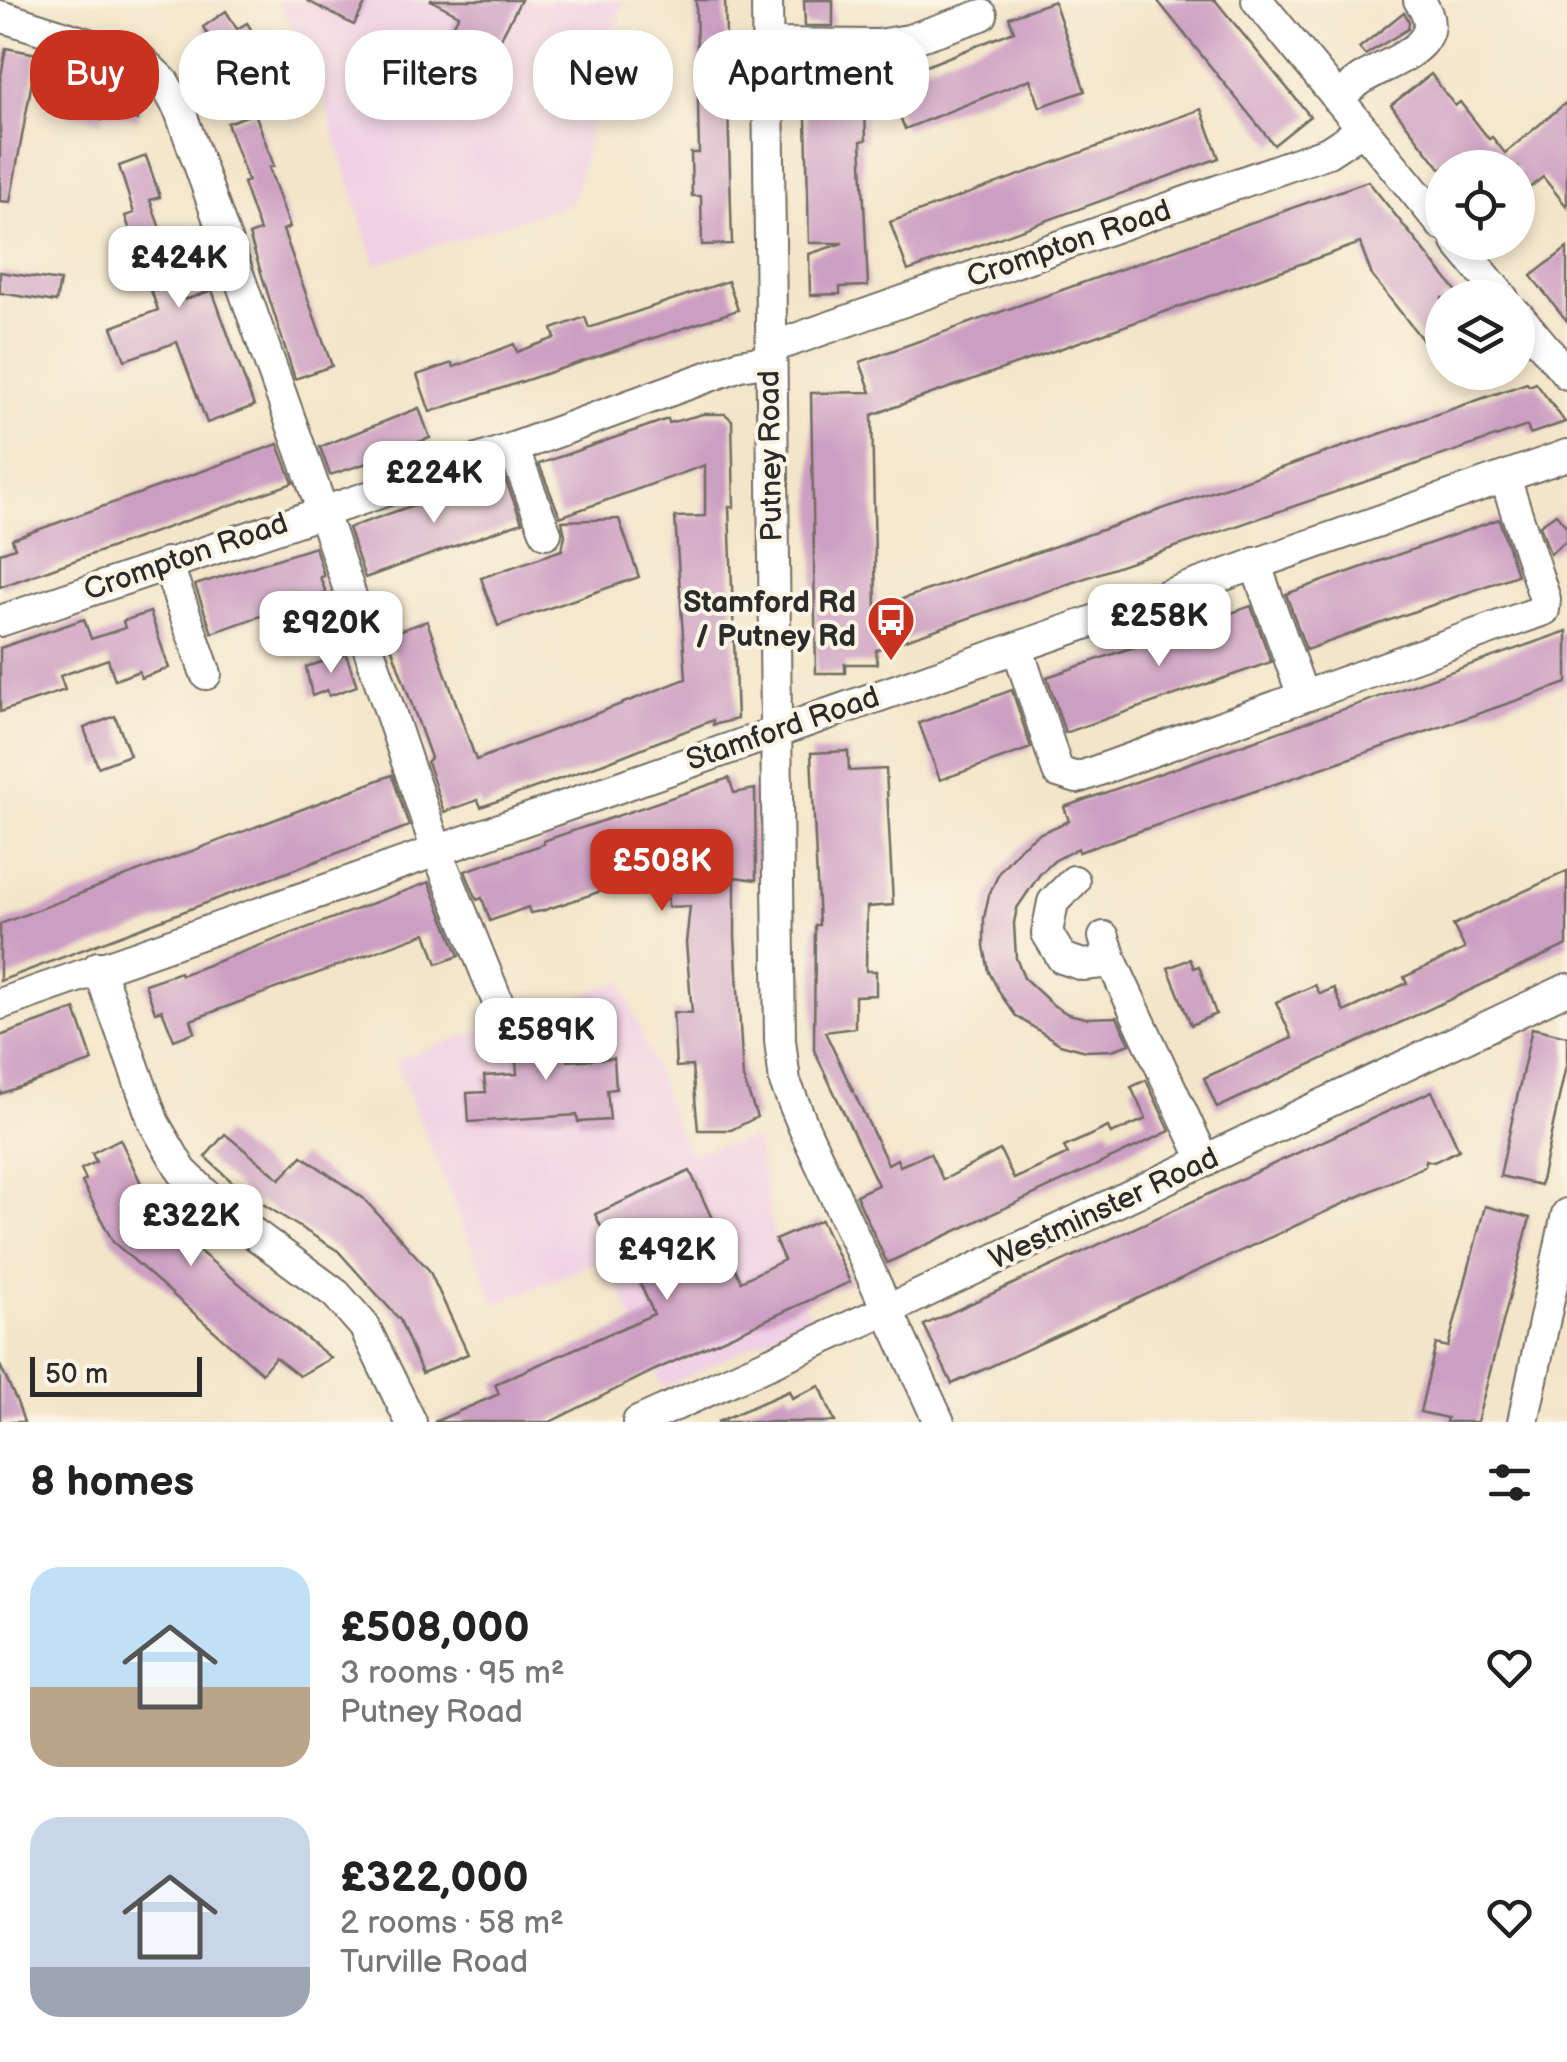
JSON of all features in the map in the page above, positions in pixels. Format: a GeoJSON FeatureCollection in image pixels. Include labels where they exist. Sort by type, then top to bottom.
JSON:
{"type":"FeatureCollection","features":[{"type":"Feature","properties":{"kind":"street","name":"Putney Road"},"geometry":{"type":"LineString","coordinates":[[767,0],[768,30]]}},
{"type":"Feature","properties":{"kind":"street"},"geometry":{"type":"LineString","coordinates":[[1256,0],[1425,205]]}},
{"type":"Feature","properties":{"kind":"street"},"geometry":{"type":"LineString","coordinates":[[1337,98],[1421,44],[1428,21],[1419,0]]}},
{"type":"Feature","properties":{"kind":"street"},"geometry":{"type":"LineString","coordinates":[[929,33],[982,14]]}},
{"type":"Feature","properties":{"kind":"street"},"geometry":{"type":"LineString","coordinates":[[0,16],[142,61],[164,82],[180,112],[322,510],[437,851],[503,1015]]}},
{"type":"Feature","properties":{"kind":"street","name":"Putney Road"},"geometry":{"type":"LineString","coordinates":[[768,120],[780,1040],[785,1082],[939,1422]]}},
{"type":"Feature","properties":{"kind":"street","name":"Crompton Road"},"geometry":{"type":"LineString","coordinates":[[0,621],[513,448],[1328,152],[1362,130]]}},
{"type":"Feature","properties":{"kind":"street"},"geometry":{"type":"LineString","coordinates":[[1472,260],[1488,280]]}},
{"type":"Feature","properties":{"kind":"street"},"geometry":{"type":"LineString","coordinates":[[1535,335],[1567,374]]}},
{"type":"Feature","properties":{"kind":"street"},"geometry":{"type":"LineString","coordinates":[[513,448],[546,533]]}},
{"type":"Feature","properties":{"kind":"street","name":"Stamford Road"},"geometry":{"type":"LineString","coordinates":[[0,1004],[1567,455]]}},
{"type":"Feature","properties":{"kind":"street"},"geometry":{"type":"LineString","coordinates":[[1018,649],[1058,772],[1077,778],[1544,610],[1545,599],[1505,478]]}},
{"type":"Feature","properties":{"kind":"street"},"geometry":{"type":"LineString","coordinates":[[167,564],[206,674]]}},
{"type":"Feature","properties":{"kind":"street"},"geometry":{"type":"LineString","coordinates":[[1255,564],[1303,696]]}},
{"type":"Feature","properties":{"kind":"street"},"geometry":{"type":"LineString","coordinates":[[1074,881],[1053,902],[1048,933],[1062,958],[1083,964],[1108,949],[1205,1162]]}},
{"type":"Feature","properties":{"kind":"street"},"geometry":{"type":"LineString","coordinates":[[98,968],[154,1124],[182,1170],[222,1211],[336,1294],[364,1326],[411,1422]]}},
{"type":"Feature","properties":{"kind":"street","name":"Westminster Road"},"geometry":{"type":"LineString","coordinates":[[638,1422],[888,1310],[1567,989]]}},
{"type":"Feature","properties":{"kind":"street"},"geometry":{"type":"LineString","coordinates":[[1523,1422],[1567,1214]]}},
{"type":"Feature","properties":{"kind":"shaded area"},"geometry":{"type":"Polygon","coordinates":[[[276,0],[623,0],[615,30],[533,30],[533,120],[593,120],[572,203],[375,265],[325,105],[325,30],[293,30],[276,0]]]}},
{"type":"Feature","properties":{"kind":"shaded area"},"geometry":{"type":"Polygon","coordinates":[[[621,981],[687,1153],[756,1139],[775,1240],[810,1317],[663,1388],[606,1258],[495,1304],[395,1060],[621,981]]]}},
{"type":"Feature","properties":{"kind":"building"},"geometry":{"type":"Polygon","coordinates":[[[306,0],[367,0],[354,25],[306,0]]]}},
{"type":"Feature","properties":{"kind":"building"},"geometry":{"type":"Polygon","coordinates":[[[430,0],[521,0],[505,30],[451,30],[459,15],[430,0]]]}},
{"type":"Feature","properties":{"kind":"building"},"geometry":{"type":"Polygon","coordinates":[[[696,0],[725,0],[726,30],[697,30],[696,0]]]}},
{"type":"Feature","properties":{"kind":"building"},"geometry":{"type":"Polygon","coordinates":[[[804,0],[833,0],[833,26],[805,26],[804,0]]]}},
{"type":"Feature","properties":{"kind":"building"},"geometry":{"type":"Polygon","coordinates":[[[1157,0],[1215,0],[1310,116],[1274,145],[1157,0]]]}},
{"type":"Feature","properties":{"kind":"building"},"geometry":{"type":"Polygon","coordinates":[[[1054,1],[1085,91],[1040,107],[1030,79],[929,119],[929,65],[1014,31],[1009,17],[1054,1]]]}},
{"type":"Feature","properties":{"kind":"building"},"geometry":{"type":"Polygon","coordinates":[[[226,11],[237,29],[247,23],[251,30],[205,30],[203,27],[226,11]]]}},
{"type":"Feature","properties":{"kind":"building"},"geometry":{"type":"Polygon","coordinates":[[[1404,12],[1408,29],[1365,55],[1359,48],[1404,12]]]}},
{"type":"Feature","properties":{"kind":"building"},"geometry":{"type":"Polygon","coordinates":[[[6,48],[30,53],[30,92],[10,202],[0,201],[0,82],[6,48]]]}},
{"type":"Feature","properties":{"kind":"building"},"geometry":{"type":"Polygon","coordinates":[[[1431,74],[1455,106],[1460,102],[1503,150],[1426,150],[1391,105],[1431,74]]]}},
{"type":"Feature","properties":{"kind":"building"},"geometry":{"type":"Polygon","coordinates":[[[1567,102],[1567,207],[1543,177],[1535,183],[1535,150],[1509,150],[1567,102]]]}},
{"type":"Feature","properties":{"kind":"building"},"geometry":{"type":"Polygon","coordinates":[[[1201,109],[1219,158],[908,271],[890,222],[1201,109]]]}},
{"type":"Feature","properties":{"kind":"building"},"geometry":{"type":"Polygon","coordinates":[[[258,120],[290,227],[283,230],[332,366],[295,379],[249,235],[260,231],[243,183],[248,181],[227,123],[258,120]]]}},
{"type":"Feature","properties":{"kind":"building"},"geometry":{"type":"Polygon","coordinates":[[[698,120],[728,120],[732,244],[702,245],[701,196],[692,196],[691,153],[699,153],[698,120]]]}},
{"type":"Feature","properties":{"kind":"building"},"geometry":{"type":"Polygon","coordinates":[[[806,120],[865,120],[866,140],[861,141],[868,286],[840,287],[840,294],[810,295],[809,254],[843,243],[809,243],[806,120]]]}},
{"type":"Feature","properties":{"kind":"building"},"geometry":{"type":"Polygon","coordinates":[[[901,120],[928,120],[905,129],[901,120]]]}},
{"type":"Feature","properties":{"kind":"building"},"geometry":{"type":"Polygon","coordinates":[[[146,156],[160,197],[150,200],[185,300],[212,290],[254,406],[207,423],[177,342],[125,360],[112,327],[158,310],[125,216],[134,213],[119,166],[146,156]]]}},
{"type":"Feature","properties":{"kind":"building"},"geometry":{"type":"Polygon","coordinates":[[[1368,181],[1425,252],[1425,260],[1431,260],[1448,280],[1425,280],[1425,343],[1372,276],[1360,243],[872,415],[876,608],[1507,390],[1535,390],[1536,383],[1565,422],[1530,434],[1527,426],[876,650],[877,664],[845,664],[845,673],[816,673],[811,393],[871,392],[860,362],[1368,181]]]}},
{"type":"Feature","properties":{"kind":"building"},"geometry":{"type":"Polygon","coordinates":[[[1567,248],[1567,321],[1535,280],[1531,276],[1567,248]]]}},
{"type":"Feature","properties":{"kind":"building"},"geometry":{"type":"Polygon","coordinates":[[[0,272],[60,281],[56,302],[0,293],[0,272]]]}},
{"type":"Feature","properties":{"kind":"building"},"geometry":{"type":"Polygon","coordinates":[[[728,281],[738,310],[430,412],[417,375],[452,363],[454,367],[514,344],[517,352],[555,338],[552,329],[585,317],[589,328],[728,281]]]}},
{"type":"Feature","properties":{"kind":"building"},"geometry":{"type":"Polygon","coordinates":[[[419,408],[430,438],[330,475],[320,447],[419,408]]]}},
{"type":"Feature","properties":{"kind":"building"},"geometry":{"type":"Polygon","coordinates":[[[703,414],[725,414],[732,420],[734,507],[729,507],[737,719],[713,725],[713,720],[481,807],[478,800],[444,812],[427,762],[431,758],[387,635],[427,621],[476,760],[686,679],[675,517],[705,516],[705,465],[560,517],[539,464],[668,419],[669,423],[703,414]]]}},
{"type":"Feature","properties":{"kind":"building"},"geometry":{"type":"Polygon","coordinates":[[[278,444],[293,483],[0,587],[0,553],[15,548],[12,539],[278,444]]]}},
{"type":"Feature","properties":{"kind":"building"},"geometry":{"type":"Polygon","coordinates":[[[503,474],[522,522],[365,578],[348,528],[503,474]]]}},
{"type":"Feature","properties":{"kind":"building"},"geometry":{"type":"Polygon","coordinates":[[[1556,514],[1567,527],[1567,540],[1550,554],[1540,525],[1556,514]]]}},
{"type":"Feature","properties":{"kind":"building"},"geometry":{"type":"Polygon","coordinates":[[[619,519],[639,577],[498,626],[481,578],[562,550],[562,521],[619,519]]]}},
{"type":"Feature","properties":{"kind":"building"},"geometry":{"type":"Polygon","coordinates":[[[1499,519],[1517,575],[1306,650],[1286,594],[1499,519]]]}},
{"type":"Feature","properties":{"kind":"building"},"geometry":{"type":"Polygon","coordinates":[[[315,547],[326,593],[212,633],[195,585],[315,547]]]}},
{"type":"Feature","properties":{"kind":"building"},"geometry":{"type":"Polygon","coordinates":[[[1251,606],[1271,662],[1065,733],[1047,677],[1251,606]]]}},
{"type":"Feature","properties":{"kind":"building"},"geometry":{"type":"Polygon","coordinates":[[[150,612],[169,668],[141,678],[139,671],[115,680],[108,659],[60,676],[65,690],[0,712],[0,648],[84,619],[91,639],[125,628],[123,621],[150,612]]]}},
{"type":"Feature","properties":{"kind":"building"},"geometry":{"type":"Polygon","coordinates":[[[1567,631],[1567,683],[1079,852],[1078,848],[1040,874],[1017,908],[1014,923],[1016,958],[1024,978],[1068,1014],[1117,1017],[1130,1044],[1112,1050],[1086,1051],[1060,1044],[1016,1016],[1001,995],[989,972],[984,946],[989,895],[1000,871],[1021,847],[1038,834],[1069,821],[1064,807],[1567,631]]]}},
{"type":"Feature","properties":{"kind":"building"},"geometry":{"type":"Polygon","coordinates":[[[346,654],[357,686],[329,696],[327,690],[312,696],[306,667],[346,654]]]}},
{"type":"Feature","properties":{"kind":"building"},"geometry":{"type":"Polygon","coordinates":[[[1012,690],[1031,748],[940,780],[919,723],[1012,690]]]}},
{"type":"Feature","properties":{"kind":"building"},"geometry":{"type":"Polygon","coordinates":[[[115,716],[130,755],[98,767],[84,728],[115,716]]]}},
{"type":"Feature","properties":{"kind":"building"},"geometry":{"type":"Polygon","coordinates":[[[848,751],[849,771],[886,769],[893,905],[867,907],[866,971],[876,971],[876,995],[855,996],[855,1028],[825,1032],[888,1164],[897,1159],[900,1166],[930,1153],[943,1180],[1000,1150],[1014,1179],[1068,1154],[1064,1147],[1108,1127],[1111,1134],[1146,1119],[1131,1087],[1146,1080],[1170,1131],[887,1263],[856,1195],[878,1185],[814,1050],[815,925],[819,925],[811,753],[848,751]]]}},
{"type":"Feature","properties":{"kind":"building"},"geometry":{"type":"Polygon","coordinates":[[[392,775],[409,826],[0,981],[0,924],[392,775]]]}},
{"type":"Feature","properties":{"kind":"building"},"geometry":{"type":"Polygon","coordinates":[[[729,778],[734,793],[755,789],[756,880],[735,877],[735,936],[743,1078],[757,1117],[731,1130],[698,1130],[692,1066],[676,1067],[673,1012],[692,1013],[686,943],[690,906],[668,907],[667,869],[542,911],[530,913],[528,907],[490,921],[482,898],[477,900],[465,871],[729,778]]]}},
{"type":"Feature","properties":{"kind":"building"},"geometry":{"type":"Polygon","coordinates":[[[1567,871],[1567,945],[1217,1108],[1204,1078],[1292,1038],[1276,1002],[1315,985],[1320,994],[1334,988],[1344,1012],[1407,983],[1404,977],[1465,949],[1453,925],[1567,871]]]}},
{"type":"Feature","properties":{"kind":"building"},"geometry":{"type":"Polygon","coordinates":[[[429,882],[459,956],[437,964],[426,933],[191,1020],[195,1032],[174,1040],[162,1010],[155,1012],[145,984],[180,972],[181,975],[429,882]]]}},
{"type":"Feature","properties":{"kind":"building"},"geometry":{"type":"Polygon","coordinates":[[[1190,959],[1194,968],[1199,966],[1216,1014],[1191,1025],[1168,968],[1190,959]]]}},
{"type":"Feature","properties":{"kind":"building"},"geometry":{"type":"Polygon","coordinates":[[[75,1009],[93,1061],[0,1094],[0,1036],[75,1009]]]}},
{"type":"Feature","properties":{"kind":"building"},"geometry":{"type":"Polygon","coordinates":[[[566,1026],[568,1061],[614,1058],[616,1089],[607,1090],[610,1120],[578,1122],[577,1115],[469,1122],[467,1093],[486,1092],[484,1076],[517,1074],[514,1029],[566,1026]]]}},
{"type":"Feature","properties":{"kind":"building"},"geometry":{"type":"Polygon","coordinates":[[[1532,1028],[1567,1036],[1567,1061],[1540,1185],[1500,1176],[1532,1028]]]}},
{"type":"Feature","properties":{"kind":"building"},"geometry":{"type":"Polygon","coordinates":[[[1432,1091],[1459,1150],[1434,1162],[1426,1160],[1425,1166],[952,1384],[924,1325],[1432,1091]]]}},
{"type":"Feature","properties":{"kind":"building"},"geometry":{"type":"Polygon","coordinates":[[[225,1134],[280,1179],[302,1156],[363,1198],[429,1270],[468,1354],[422,1373],[400,1320],[338,1251],[242,1191],[205,1157],[225,1134]]]}},
{"type":"Feature","properties":{"kind":"building"},"geometry":{"type":"Polygon","coordinates":[[[120,1139],[157,1217],[331,1358],[299,1376],[275,1357],[262,1373],[113,1242],[82,1182],[86,1180],[81,1169],[96,1162],[92,1153],[120,1139]]]}},
{"type":"Feature","properties":{"kind":"building"},"geometry":{"type":"Polygon","coordinates":[[[690,1171],[741,1281],[784,1260],[775,1240],[821,1220],[850,1282],[550,1422],[434,1422],[499,1394],[495,1384],[654,1314],[621,1241],[610,1246],[595,1214],[690,1171]]]}},
{"type":"Feature","properties":{"kind":"building"},"geometry":{"type":"Polygon","coordinates":[[[1485,1206],[1530,1218],[1477,1422],[1446,1422],[1447,1418],[1420,1412],[1436,1344],[1448,1347],[1485,1206]]]}},
{"type":"Feature","properties":{"kind":"building"},"geometry":{"type":"Polygon","coordinates":[[[0,1365],[17,1402],[24,1422],[0,1422],[0,1365]]]}},
{"type":"Feature","properties":{"kind":"building"},"geometry":{"type":"Polygon","coordinates":[[[820,1386],[835,1422],[717,1422],[789,1391],[792,1398],[820,1386]]]}},
{"type":"Feature","properties":{"kind":"place","name":"Stamford Rd / Putney Rd"},"geometry":{"type":"Point","coordinates":[891,662]}}]}
